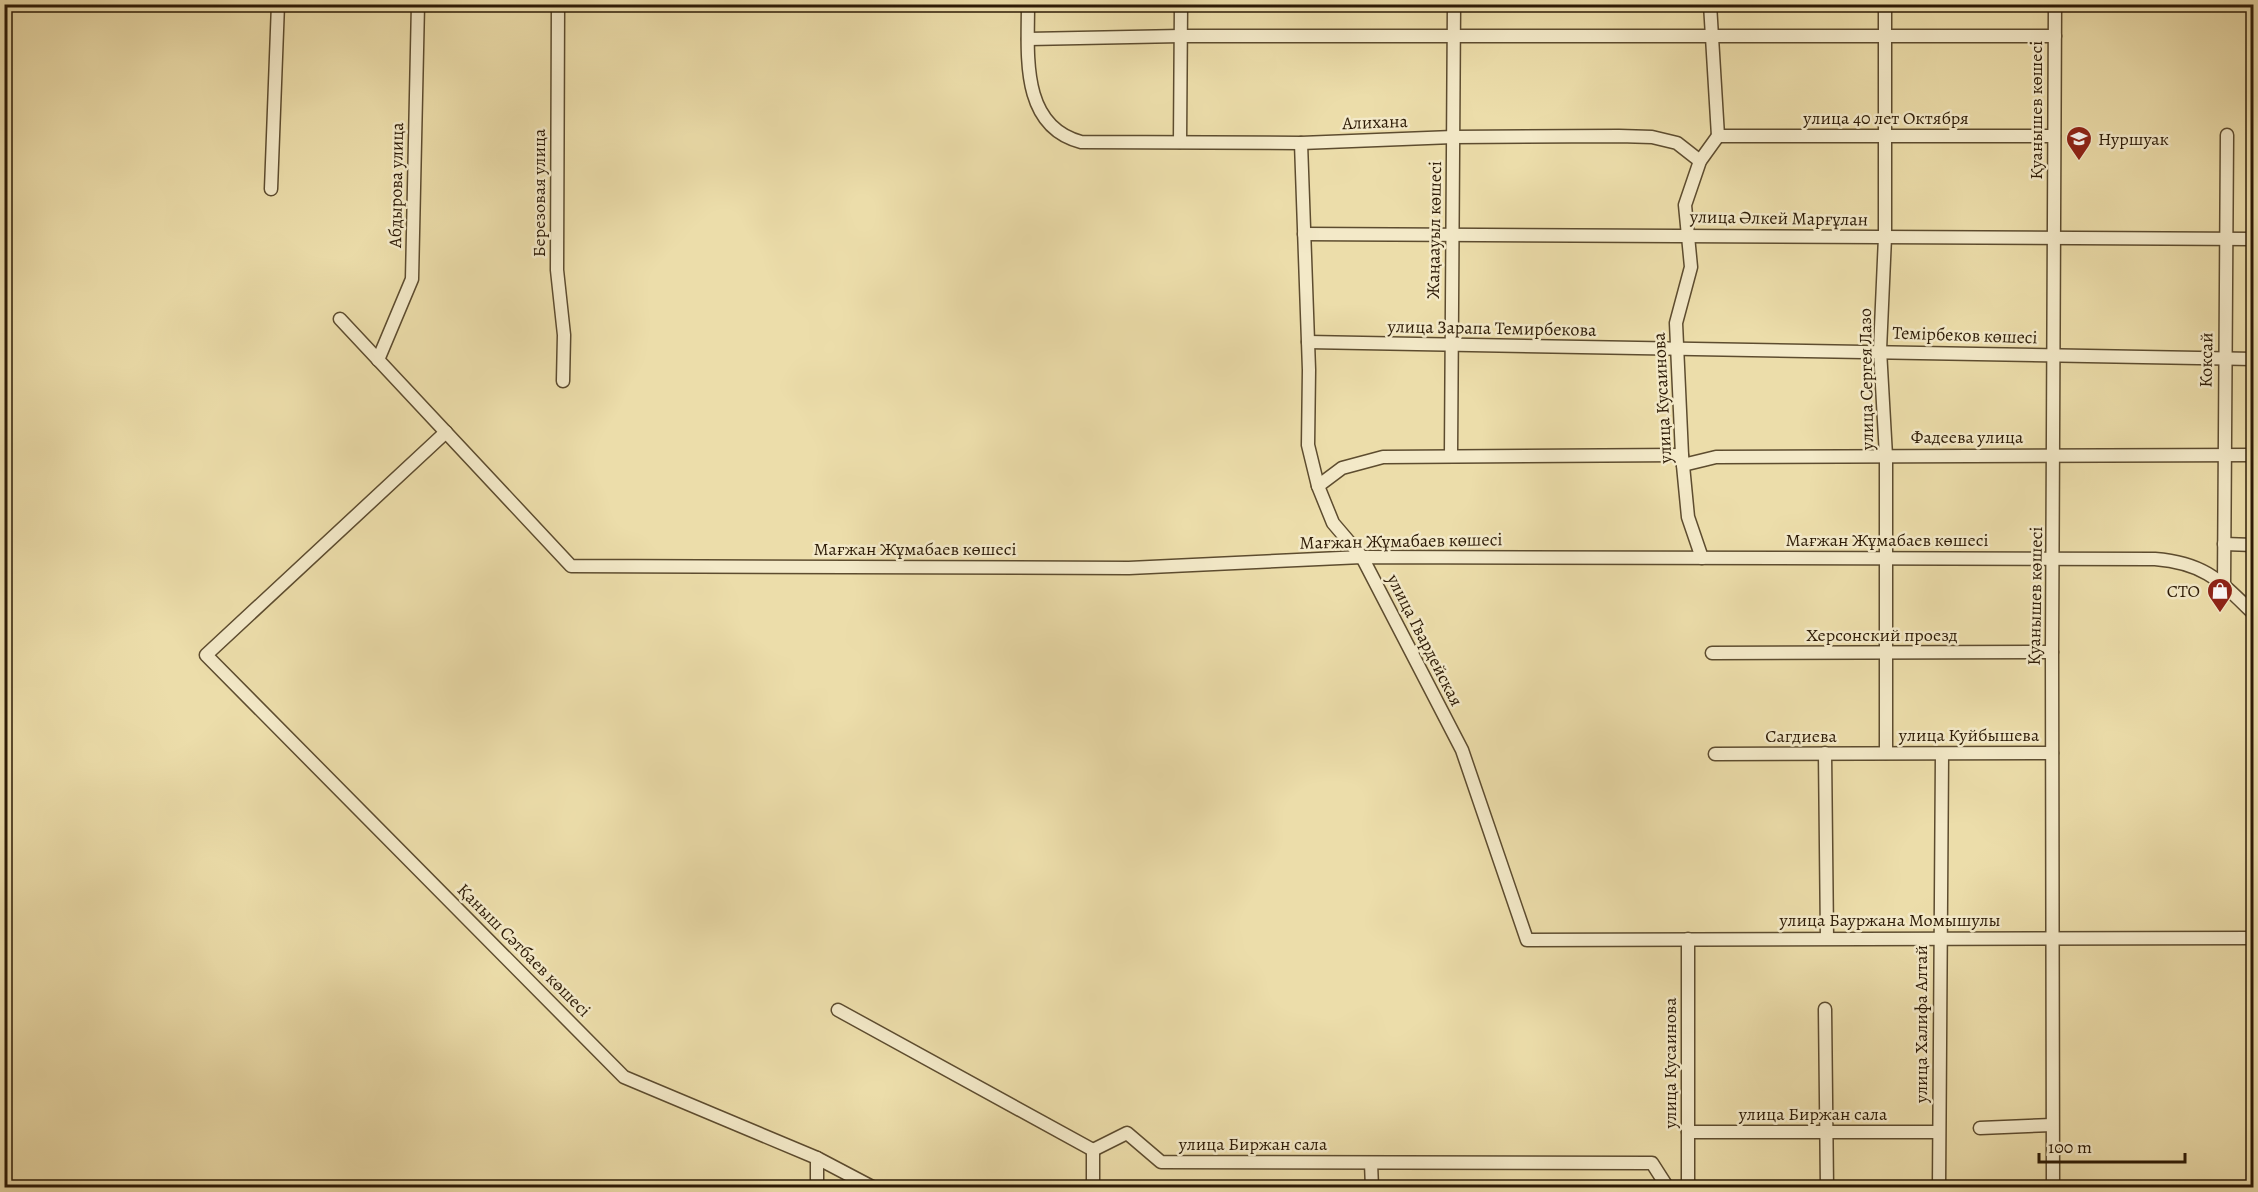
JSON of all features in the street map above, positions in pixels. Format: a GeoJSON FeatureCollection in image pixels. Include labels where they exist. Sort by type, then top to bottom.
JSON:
{"type":"FeatureCollection","features":[{"type":"Feature","properties":{"kind":"street"},"geometry":{"type":"LineString","coordinates":[[271,189],[278,4]]}},
{"type":"Feature","properties":{"kind":"street","name":"Абдырова улица"},"geometry":{"type":"LineString","coordinates":[[378,360],[412,279],[418,4]]}},
{"type":"Feature","properties":{"kind":"street","name":"Березовая улица"},"geometry":{"type":"LineString","coordinates":[[558,4],[556,270],[564,335],[563,381]]}},
{"type":"Feature","properties":{"kind":"street"},"geometry":{"type":"LineString","coordinates":[[1028,4],[1028,39],[1181,36],[2055,36]]}},
{"type":"Feature","properties":{"kind":"street"},"geometry":{"type":"LineString","coordinates":[[1180,142],[1181,4]]}},
{"type":"Feature","properties":{"kind":"street","name":"Жаңаауыл көшесі"},"geometry":{"type":"LineString","coordinates":[[1450,456],[1454,4]]}},
{"type":"Feature","properties":{"kind":"street"},"geometry":{"type":"LineString","coordinates":[[1710,4],[1718,136]]}},
{"type":"Feature","properties":{"kind":"street","name":"улица Сергея Лазо"},"geometry":{"type":"LineString","coordinates":[[1885,4],[1885,237],[1880,350],[1886,456],[1886,753]]}},
{"type":"Feature","properties":{"kind":"street","name":"Қуанышев көшесі"},"geometry":{"type":"LineString","coordinates":[[2053,1188],[2052,652],[2055,4]]}},
{"type":"Feature","properties":{"kind":"street","name":"Алихана"},"geometry":{"type":"LineString","coordinates":[[1028,39],[1030,91],[1058,134],[1081,142],[1301,143],[1453,137],[1652,137],[1677,143],[1700,161]]}},
{"type":"Feature","properties":{"kind":"street","name":"Коксай"},"geometry":{"type":"LineString","coordinates":[[2224,586],[2227,135]]}},
{"type":"Feature","properties":{"kind":"street","name":"улица 40 лет Октября"},"geometry":{"type":"LineString","coordinates":[[1718,136],[2054,136]]}},
{"type":"Feature","properties":{"kind":"street","name":"улица Кусаинова"},"geometry":{"type":"LineString","coordinates":[[1702,558],[1688,517],[1675,349],[1676,323],[1691,267],[1685,205],[1700,161],[1718,136]]}},
{"type":"Feature","properties":{"kind":"street","name":"улица Гвардейская"},"geometry":{"type":"LineString","coordinates":[[1301,143],[1308,342],[1308,445],[1317,486],[1333,523],[1362,557],[1462,750],[1527,940]]}},
{"type":"Feature","properties":{"kind":"street","name":"улица Әлкей Марғұлан"},"geometry":{"type":"LineString","coordinates":[[1304,234],[1452,236],[1688,234],[2253,239]]}},
{"type":"Feature","properties":{"kind":"street"},"geometry":{"type":"LineString","coordinates":[[340,319],[446,432]]}},
{"type":"Feature","properties":{"kind":"street","name":"улица Зарапа Темирбекова"},"geometry":{"type":"LineString","coordinates":[[1308,342],[1675,349]]}},
{"type":"Feature","properties":{"kind":"street","name":"Темірбеков көшесі"},"geometry":{"type":"LineString","coordinates":[[1675,349],[1880,350],[2054,356],[2253,359]]}},
{"type":"Feature","properties":{"kind":"street","name":"Мағжан Жұмабаев көшесі"},"geometry":{"type":"LineString","coordinates":[[446,432],[571,566],[1129,568],[1362,557],[2172,560],[2204,570],[2224,586]]}},
{"type":"Feature","properties":{"kind":"street","name":"Қаныш Сәтбаев көшесі"},"geometry":{"type":"LineString","coordinates":[[446,432],[206,656],[624,1077],[817,1158],[874,1188]]}},
{"type":"Feature","properties":{"kind":"street","name":"Фадеева улица"},"geometry":{"type":"LineString","coordinates":[[1317,486],[1342,468],[1383,457],[1682,460],[1716,457],[2253,454]]}},
{"type":"Feature","properties":{"kind":"street"},"geometry":{"type":"LineString","coordinates":[[2223,544],[2253,545]]}},
{"type":"Feature","properties":{"kind":"street"},"geometry":{"type":"LineString","coordinates":[[2224,586],[2253,614]]}},
{"type":"Feature","properties":{"kind":"street","name":"Херсонский проезд"},"geometry":{"type":"LineString","coordinates":[[1712,653],[2052,652]]}},
{"type":"Feature","properties":{"kind":"street"},"geometry":{"type":"LineString","coordinates":[[1825,753],[1827,938]]}},
{"type":"Feature","properties":{"kind":"street","name":"улица Куйбышева"},"geometry":{"type":"LineString","coordinates":[[1886,753],[2052,753]]}},
{"type":"Feature","properties":{"kind":"street","name":"Сагдиева"},"geometry":{"type":"LineString","coordinates":[[1715,754],[1886,753]]}},
{"type":"Feature","properties":{"kind":"street","name":"улица Халифа Алтай"},"geometry":{"type":"LineString","coordinates":[[1939,1188],[1942,754]]}},
{"type":"Feature","properties":{"kind":"street","name":"улица Бауржана Момышулы"},"geometry":{"type":"LineString","coordinates":[[1527,940],[2253,938]]}},
{"type":"Feature","properties":{"kind":"street","name":"улица Кусаинова"},"geometry":{"type":"LineString","coordinates":[[1688,939],[1688,1188]]}},
{"type":"Feature","properties":{"kind":"street"},"geometry":{"type":"LineString","coordinates":[[1825,1009],[1827,1188]]}},
{"type":"Feature","properties":{"kind":"street"},"geometry":{"type":"LineString","coordinates":[[838,1010],[1093,1150],[1093,1188]]}},
{"type":"Feature","properties":{"kind":"street"},"geometry":{"type":"LineString","coordinates":[[1980,1128],[2052,1125]]}},
{"type":"Feature","properties":{"kind":"street","name":"улица Биржан сала"},"geometry":{"type":"LineString","coordinates":[[1688,1132],[1938,1132]]}},
{"type":"Feature","properties":{"kind":"street","name":"улица Биржан сала"},"geometry":{"type":"LineString","coordinates":[[1093,1150],[1127,1133],[1161,1162],[1652,1163],[1668,1188]]}},
{"type":"Feature","properties":{"kind":"street"},"geometry":{"type":"LineString","coordinates":[[817,1158],[817,1188]]}},
{"type":"Feature","properties":{"kind":"street"},"geometry":{"type":"LineString","coordinates":[[1371,1163],[1372,1188]]}},
{"type":"Feature","properties":{"kind":"place","name":"Нуршуак"},"geometry":{"type":"Point","coordinates":[2079,162]}},
{"type":"Feature","properties":{"kind":"place","name":"СТО"},"geometry":{"type":"Point","coordinates":[2220,614]}}]}
